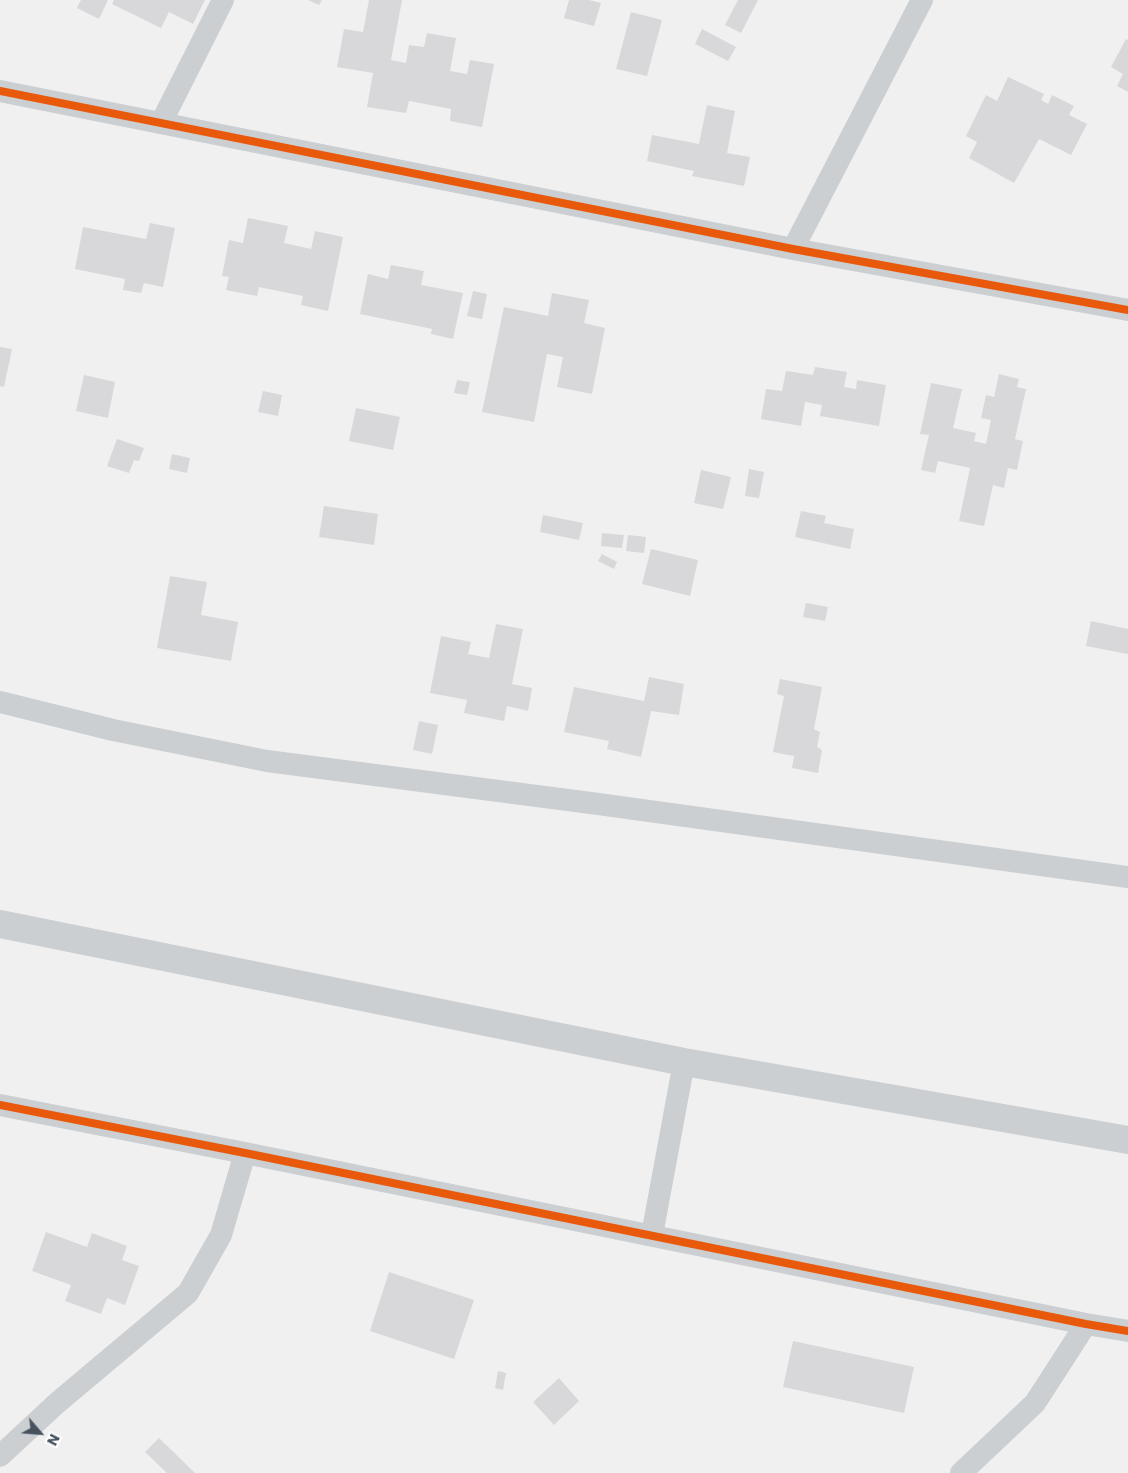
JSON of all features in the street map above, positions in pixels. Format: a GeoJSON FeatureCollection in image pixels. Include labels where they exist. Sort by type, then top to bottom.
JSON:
{"type":"FeatureCollection","features":[{"type":"Feature","properties":{"kind":"street"},"geometry":{"type":"LineString","coordinates":[[161,123],[223,0]]}},
{"type":"Feature","properties":{"kind":"street"},"geometry":{"type":"LineString","coordinates":[[793,249],[922,0]]}},
{"type":"Feature","properties":{"kind":"street"},"geometry":{"type":"LineString","coordinates":[[0,91],[793,249],[1128,310]]}},
{"type":"Feature","properties":{"kind":"street"},"geometry":{"type":"LineString","coordinates":[[0,702],[113,730],[267,761],[591,802],[1128,878]]}},
{"type":"Feature","properties":{"kind":"street"},"geometry":{"type":"LineString","coordinates":[[0,924],[684,1062],[1128,1140]]}},
{"type":"Feature","properties":{"kind":"street"},"geometry":{"type":"LineString","coordinates":[[652,1235],[684,1062]]}},
{"type":"Feature","properties":{"kind":"street"},"geometry":{"type":"LineString","coordinates":[[0,1105],[1128,1331]]}},
{"type":"Feature","properties":{"kind":"street"},"geometry":{"type":"LineString","coordinates":[[0,1456],[57,1403],[188,1293],[221,1235],[245,1153]]}},
{"type":"Feature","properties":{"kind":"street"},"geometry":{"type":"LineString","coordinates":[[961,1473],[1035,1403],[1086,1324]]}},
{"type":"Feature","properties":{"kind":"building"},"geometry":{"type":"Polygon","coordinates":[[[81,0],[108,0],[99,19],[77,8],[81,0]]]}},
{"type":"Feature","properties":{"kind":"building"},"geometry":{"type":"Polygon","coordinates":[[[114,0],[205,0],[193,24],[169,12],[161,28],[112,4],[114,0]]]}},
{"type":"Feature","properties":{"kind":"building"},"geometry":{"type":"Polygon","coordinates":[[[308,0],[322,0],[319,5],[308,0]]]}},
{"type":"Feature","properties":{"kind":"building"},"geometry":{"type":"Polygon","coordinates":[[[369,0],[402,0],[391,60],[406,63],[409,45],[424,47],[427,33],[456,38],[450,71],[467,74],[470,60],[494,64],[482,127],[450,121],[451,109],[409,101],[406,113],[367,107],[373,73],[337,67],[344,29],[363,32],[369,0]]]}},
{"type":"Feature","properties":{"kind":"building"},"geometry":{"type":"Polygon","coordinates":[[[569,0],[589,0],[601,3],[594,26],[564,18],[569,0]]]}},
{"type":"Feature","properties":{"kind":"building"},"geometry":{"type":"Polygon","coordinates":[[[738,0],[758,0],[741,33],[725,25],[738,0]]]}},
{"type":"Feature","properties":{"kind":"building"},"geometry":{"type":"Polygon","coordinates":[[[631,12],[662,20],[647,76],[616,69],[631,12]]]}},
{"type":"Feature","properties":{"kind":"building"},"geometry":{"type":"Polygon","coordinates":[[[702,29],[736,47],[728,61],[695,44],[702,29]]]}},
{"type":"Feature","properties":{"kind":"building"},"geometry":{"type":"Polygon","coordinates":[[[1126,39],[1128,40],[1128,92],[1117,86],[1123,74],[1111,67],[1126,39]]]}},
{"type":"Feature","properties":{"kind":"building"},"geometry":{"type":"Polygon","coordinates":[[[1008,77],[1044,94],[1041,100],[1048,104],[1052,95],[1074,106],[1069,115],[1087,124],[1071,155],[1039,139],[1014,183],[969,158],[977,142],[966,136],[986,95],[997,101],[1008,77]]]}},
{"type":"Feature","properties":{"kind":"building"},"geometry":{"type":"Polygon","coordinates":[[[707,105],[735,111],[727,153],[750,157],[744,186],[692,176],[694,171],[647,161],[652,135],[699,144],[707,105]]]}},
{"type":"Feature","properties":{"kind":"building"},"geometry":{"type":"Polygon","coordinates":[[[248,218],[288,226],[284,243],[311,249],[315,231],[343,237],[328,311],[301,305],[303,296],[259,287],[257,296],[226,290],[229,277],[222,276],[229,240],[243,243],[248,218]]]}},
{"type":"Feature","properties":{"kind":"building"},"geometry":{"type":"Polygon","coordinates":[[[150,223],[175,228],[163,287],[144,283],[141,293],[123,290],[125,279],[75,269],[83,227],[146,239],[150,223]]]}},
{"type":"Feature","properties":{"kind":"building"},"geometry":{"type":"Polygon","coordinates":[[[391,265],[424,271],[421,285],[463,293],[453,339],[431,334],[432,329],[360,314],[368,274],[388,279],[391,265]]]}},
{"type":"Feature","properties":{"kind":"building"},"geometry":{"type":"Polygon","coordinates":[[[473,291],[487,294],[482,319],[467,316],[473,291]]]}},
{"type":"Feature","properties":{"kind":"building"},"geometry":{"type":"Polygon","coordinates":[[[552,293],[589,300],[584,323],[605,328],[592,394],[557,387],[563,357],[547,354],[534,422],[482,412],[504,307],[548,316],[552,293]]]}},
{"type":"Feature","properties":{"kind":"building"},"geometry":{"type":"Polygon","coordinates":[[[0,347],[12,349],[4,387],[0,386],[0,347]]]}},
{"type":"Feature","properties":{"kind":"building"},"geometry":{"type":"Polygon","coordinates":[[[815,367],[847,372],[844,387],[856,389],[857,380],[886,385],[879,426],[820,416],[822,405],[805,402],[801,426],[761,419],[766,389],[782,391],[786,371],[813,375],[815,367]]]}},
{"type":"Feature","properties":{"kind":"building"},"geometry":{"type":"Polygon","coordinates":[[[999,374],[1019,379],[1017,387],[1026,389],[1015,439],[1023,441],[1017,470],[1008,468],[1004,488],[993,485],[984,526],[959,521],[970,468],[938,461],[935,473],[921,470],[929,435],[920,434],[931,383],[962,389],[953,428],[976,433],[974,441],[986,444],[991,420],[981,418],[986,395],[994,397],[999,374]]]}},
{"type":"Feature","properties":{"kind":"building"},"geometry":{"type":"Polygon","coordinates":[[[84,375],[115,382],[108,418],[76,411],[84,375]]]}},
{"type":"Feature","properties":{"kind":"building"},"geometry":{"type":"Polygon","coordinates":[[[457,380],[470,382],[467,395],[454,393],[457,380]]]}},
{"type":"Feature","properties":{"kind":"building"},"geometry":{"type":"Polygon","coordinates":[[[263,391],[282,395],[278,416],[258,412],[263,391]]]}},
{"type":"Feature","properties":{"kind":"building"},"geometry":{"type":"Polygon","coordinates":[[[356,408],[400,417],[393,450],[349,441],[356,408]]]}},
{"type":"Feature","properties":{"kind":"building"},"geometry":{"type":"Polygon","coordinates":[[[117,439],[144,448],[139,461],[134,460],[129,473],[107,466],[117,439]]]}},
{"type":"Feature","properties":{"kind":"building"},"geometry":{"type":"Polygon","coordinates":[[[172,454],[190,458],[187,473],[169,469],[172,454]]]}},
{"type":"Feature","properties":{"kind":"building"},"geometry":{"type":"Polygon","coordinates":[[[749,469],[764,472],[759,498],[745,496],[749,469]]]}},
{"type":"Feature","properties":{"kind":"building"},"geometry":{"type":"Polygon","coordinates":[[[701,470],[731,477],[723,509],[694,503],[701,470]]]}},
{"type":"Feature","properties":{"kind":"building"},"geometry":{"type":"Polygon","coordinates":[[[324,506],[378,514],[374,545],[319,537],[324,506]]]}},
{"type":"Feature","properties":{"kind":"building"},"geometry":{"type":"Polygon","coordinates":[[[801,511],[826,516],[824,523],[854,529],[850,549],[795,537],[801,511]]]}},
{"type":"Feature","properties":{"kind":"building"},"geometry":{"type":"Polygon","coordinates":[[[543,515],[583,523],[579,540],[540,532],[543,515]]]}},
{"type":"Feature","properties":{"kind":"building"},"geometry":{"type":"Polygon","coordinates":[[[602,533],[624,535],[622,548],[601,546],[602,533]]]}},
{"type":"Feature","properties":{"kind":"building"},"geometry":{"type":"Polygon","coordinates":[[[628,535],[646,537],[644,553],[626,551],[628,535]]]}},
{"type":"Feature","properties":{"kind":"building"},"geometry":{"type":"Polygon","coordinates":[[[651,549],[698,560],[690,596],[642,584],[651,549]]]}},
{"type":"Feature","properties":{"kind":"building"},"geometry":{"type":"Polygon","coordinates":[[[602,554],[617,562],[614,569],[598,561],[602,554]]]}},
{"type":"Feature","properties":{"kind":"building"},"geometry":{"type":"Polygon","coordinates":[[[170,576],[207,582],[201,615],[238,622],[231,661],[157,648],[170,576]]]}},
{"type":"Feature","properties":{"kind":"building"},"geometry":{"type":"Polygon","coordinates":[[[806,603],[828,607],[825,621],[803,617],[806,603]]]}},
{"type":"Feature","properties":{"kind":"building"},"geometry":{"type":"Polygon","coordinates":[[[1091,621],[1128,629],[1128,654],[1086,646],[1091,621]]]}},
{"type":"Feature","properties":{"kind":"building"},"geometry":{"type":"Polygon","coordinates":[[[496,624],[523,629],[512,684],[532,688],[528,711],[507,706],[504,721],[464,713],[467,700],[430,693],[441,636],[471,642],[468,654],[489,658],[496,624]]]}},
{"type":"Feature","properties":{"kind":"building"},"geometry":{"type":"Polygon","coordinates":[[[649,677],[684,684],[679,715],[651,711],[641,757],[607,749],[609,741],[564,732],[574,687],[644,701],[649,677]]]}},
{"type":"Feature","properties":{"kind":"building"},"geometry":{"type":"Polygon","coordinates":[[[780,679],[822,687],[814,729],[820,732],[817,747],[822,750],[818,773],[792,768],[794,756],[773,752],[784,696],[777,694],[780,679]]]}},
{"type":"Feature","properties":{"kind":"building"},"geometry":{"type":"Polygon","coordinates":[[[419,721],[438,725],[432,754],[413,750],[419,721]]]}},
{"type":"Feature","properties":{"kind":"building"},"geometry":{"type":"Polygon","coordinates":[[[46,1232],[87,1247],[92,1233],[127,1246],[122,1260],[139,1266],[125,1305],[107,1298],[101,1314],[65,1301],[71,1285],[32,1271],[46,1232]]]}},
{"type":"Feature","properties":{"kind":"building"},"geometry":{"type":"Polygon","coordinates":[[[389,1272],[474,1300],[454,1359],[370,1331],[389,1272]]]}},
{"type":"Feature","properties":{"kind":"building"},"geometry":{"type":"Polygon","coordinates":[[[793,1341],[914,1367],[904,1413],[783,1387],[793,1341]]]}},
{"type":"Feature","properties":{"kind":"building"},"geometry":{"type":"Polygon","coordinates":[[[498,1371],[506,1373],[503,1390],[495,1388],[498,1371]]]}},
{"type":"Feature","properties":{"kind":"building"},"geometry":{"type":"Polygon","coordinates":[[[559,1378],[579,1401],[554,1425],[533,1402],[559,1378]]]}},
{"type":"Feature","properties":{"kind":"building"},"geometry":{"type":"Polygon","coordinates":[[[159,1438],[195,1473],[167,1473],[145,1452],[159,1438]]]}},
{"type":"Feature","properties":{"kind":"cycle path"},"geometry":{"type":"LineString","coordinates":[[0,91],[793,249],[1128,310]]}},
{"type":"Feature","properties":{"kind":"cycle path"},"geometry":{"type":"LineString","coordinates":[[0,1105],[1128,1331]]}}]}
